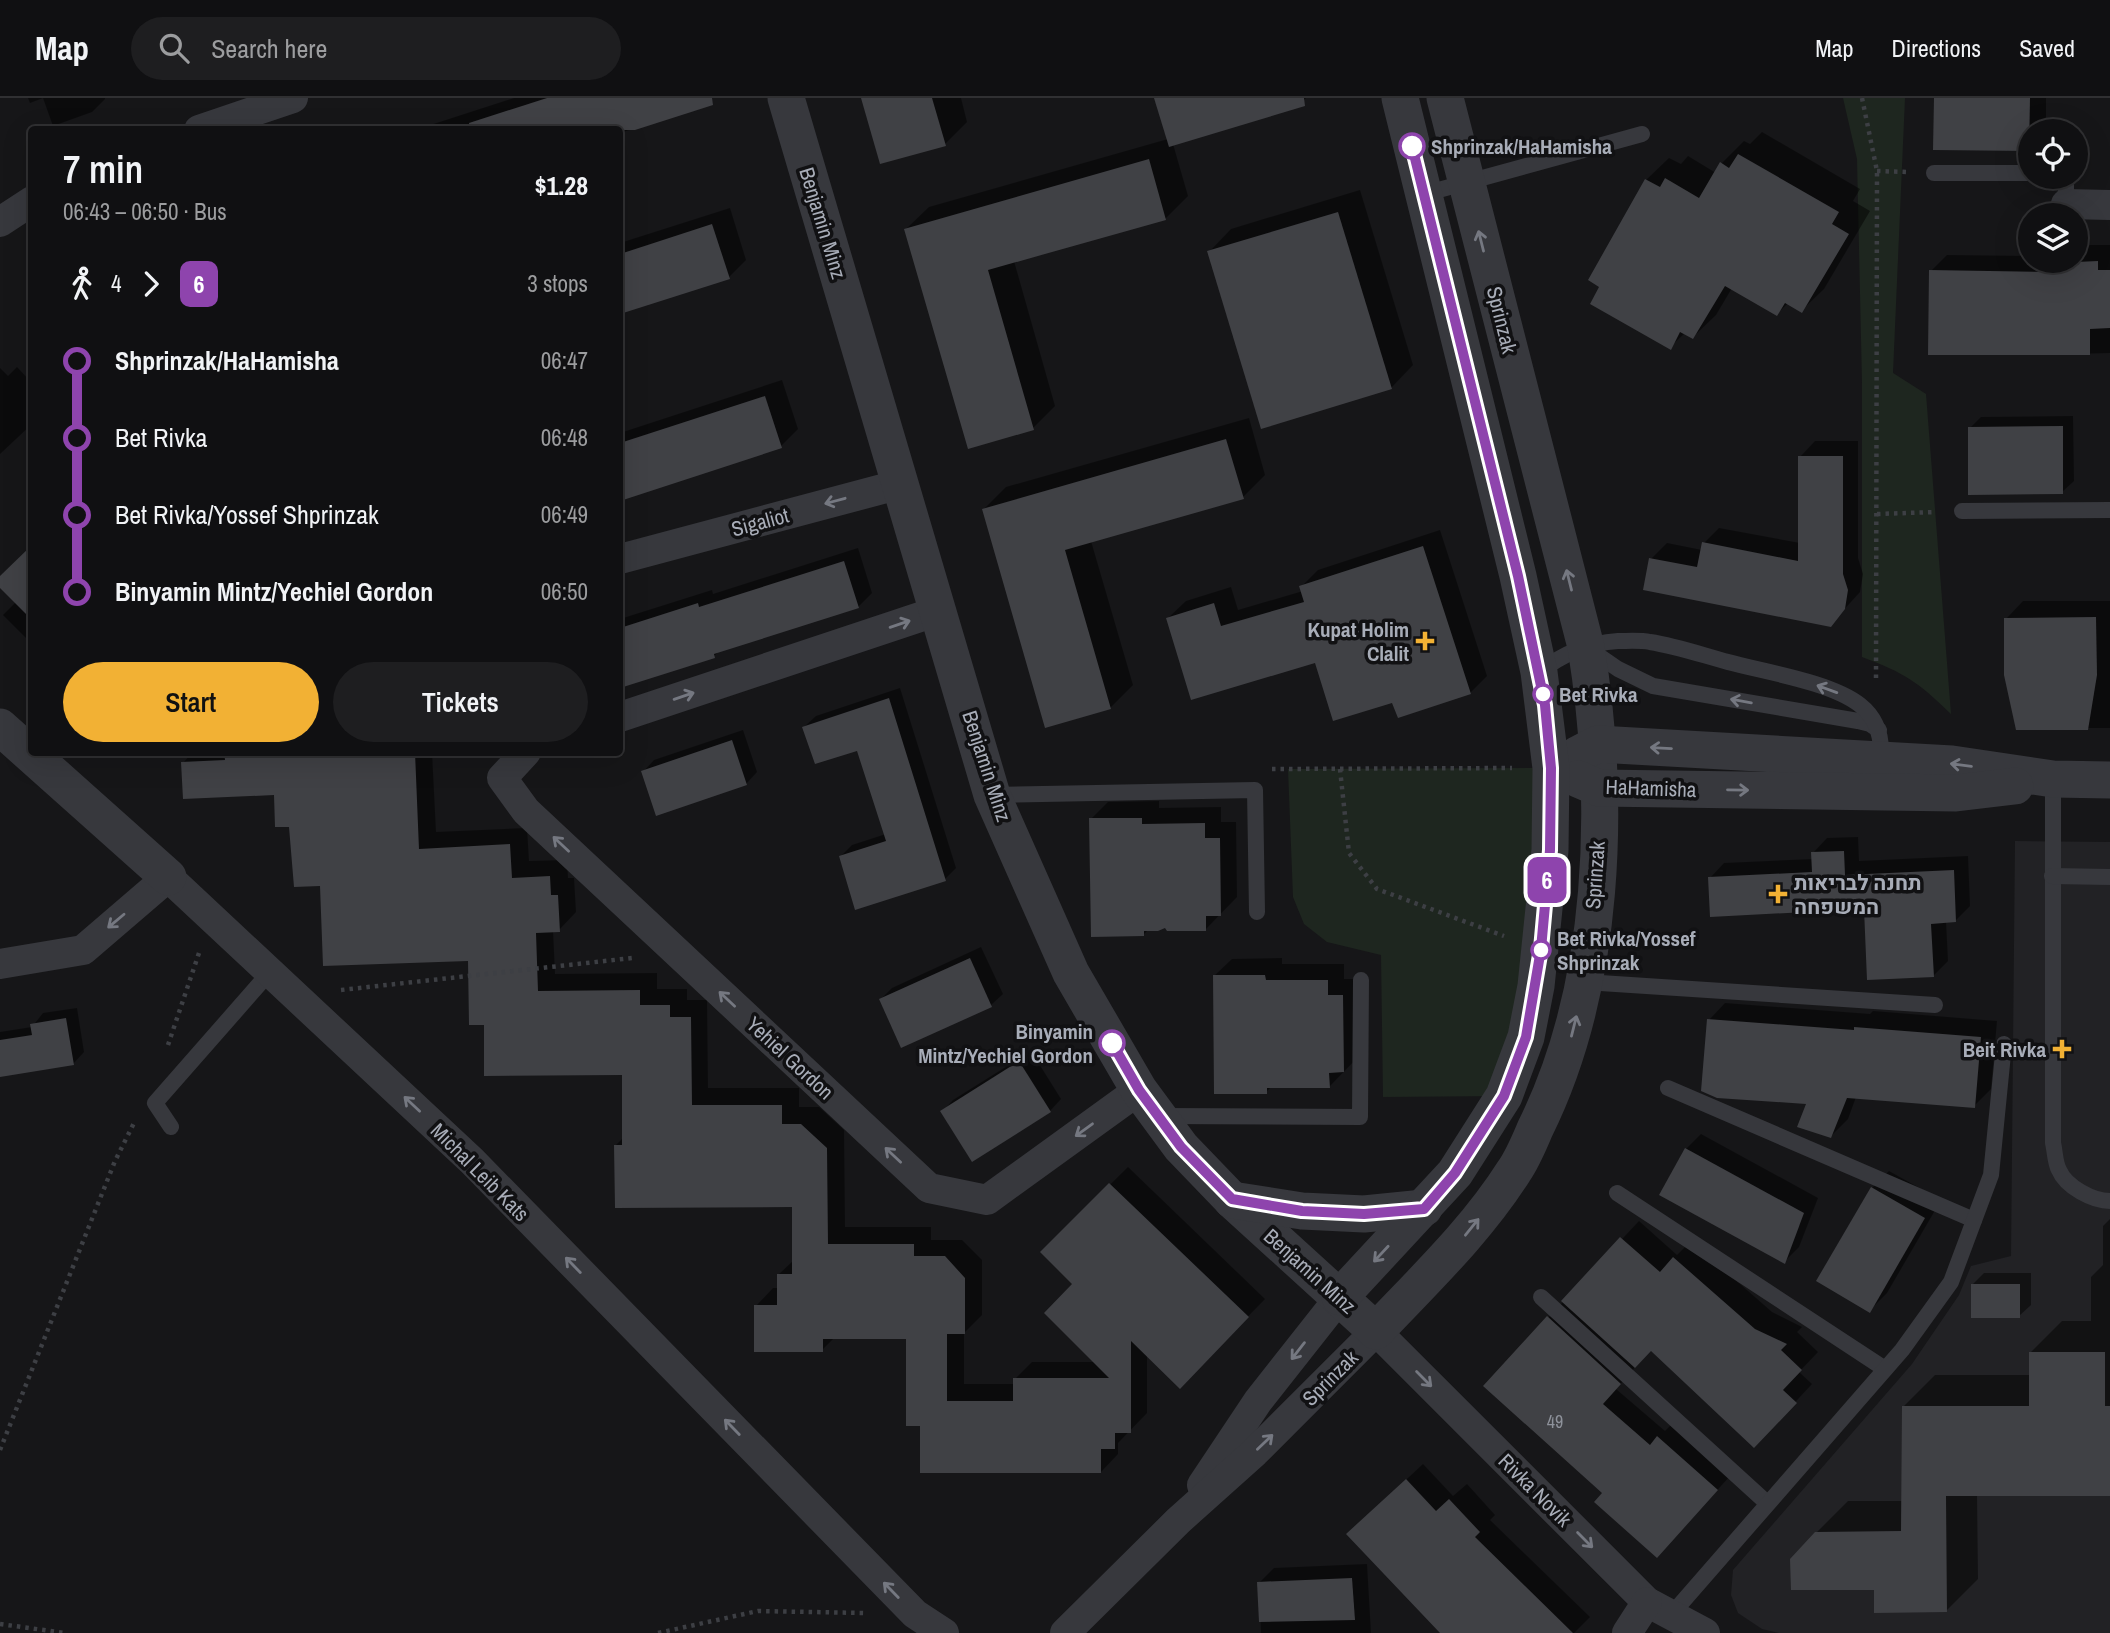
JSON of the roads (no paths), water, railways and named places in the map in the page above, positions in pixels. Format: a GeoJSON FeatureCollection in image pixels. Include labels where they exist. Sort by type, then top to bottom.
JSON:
{"type":"FeatureCollection","features":[{"type":"Feature","properties":{"kind":"street"},"geometry":{"type":"LineString","coordinates":[[211,126],[293,98]]}},
{"type":"Feature","properties":{"kind":"street","name":"Benjamin Minz"},"geometry":{"type":"LineString","coordinates":[[786,98],[992,795],[1071,974],[1149,1103],[1181,1147],[1232,1199],[1376,1331]]}},
{"type":"Feature","properties":{"kind":"street","name":"Sprinzak"},"geometry":{"type":"LineString","coordinates":[[1178,1521],[1258,1401],[1340,1297],[1455,1173],[1504,1096],[1526,1037],[1541,949],[1550,850],[1551,768],[1539,672],[1518,576],[1400,98]]}},
{"type":"Feature","properties":{"kind":"street","name":"Sprinzak"},"geometry":{"type":"LineString","coordinates":[[1065,1633],[1178,1521],[1255,1452],[1472,1230],[1515,1170],[1544,1111],[1570,1044],[1585,982],[1596,887],[1599,788],[1595,702],[1586,646],[1445,98]]}},
{"type":"Feature","properties":{"kind":"street"},"geometry":{"type":"LineString","coordinates":[[2066,190],[2110,205]]}},
{"type":"Feature","properties":{"kind":"street"},"geometry":{"type":"LineString","coordinates":[[0,222],[28,204]]}},
{"type":"Feature","properties":{"kind":"street","name":"Sigaliot"},"geometry":{"type":"LineString","coordinates":[[623,558],[901,484]]}},
{"type":"Feature","properties":{"kind":"street"},"geometry":{"type":"LineString","coordinates":[[623,717],[938,611]]}},
{"type":"Feature","properties":{"kind":"street","name":"Michal Leib Kats"},"geometry":{"type":"LineString","coordinates":[[14,731],[28,744]]}},
{"type":"Feature","properties":{"kind":"street","name":"HaHamisha"},"geometry":{"type":"LineString","coordinates":[[1551,768],[1598,744],[1878,752],[1956,793],[2053,779],[2110,780]]}},
{"type":"Feature","properties":{"kind":"street","name":"HaHamisha"},"geometry":{"type":"LineString","coordinates":[[1551,768],[1599,788],[1878,752]]}},
{"type":"Feature","properties":{"kind":"street","name":"Michal Leib Kats"},"geometry":{"type":"LineString","coordinates":[[40,756],[472,1161],[915,1614],[944,1633]]}},
{"type":"Feature","properties":{"kind":"street","name":"Yehiel Gordon"},"geometry":{"type":"LineString","coordinates":[[522,756],[502,778],[526,811],[929,1188],[987,1199],[1149,1103]]}},
{"type":"Feature","properties":{"kind":"street"},"geometry":{"type":"LineString","coordinates":[[0,964],[83,950],[168,877]]}},
{"type":"Feature","properties":{"kind":"street"},"geometry":{"type":"LineString","coordinates":[[1232,1199],[1302,1211],[1352,1214],[1424,1209]]}},
{"type":"Feature","properties":{"kind":"street","name":"Rivka Novik"},"geometry":{"type":"LineString","coordinates":[[1376,1331],[1659,1608],[1705,1633]]}},
{"type":"Feature","properties":{"kind":"street"},"geometry":{"type":"LineString","coordinates":[[1627,1633],[1659,1608]]}},
{"type":"Feature","properties":{"kind":"lane"},"geometry":{"type":"LineString","coordinates":[[1424,194],[1642,134]]}},
{"type":"Feature","properties":{"kind":"lane"},"geometry":{"type":"LineString","coordinates":[[1934,173],[2018,173]]}},
{"type":"Feature","properties":{"kind":"lane"},"geometry":{"type":"LineString","coordinates":[[1962,511],[2110,510]]}},
{"type":"Feature","properties":{"kind":"lane"},"geometry":{"type":"LineString","coordinates":[[1539,672],[1562,656],[1586,646],[1617,641],[1648,641],[1825,687],[1861,705],[1878,752]]}},
{"type":"Feature","properties":{"kind":"lane"},"geometry":{"type":"LineString","coordinates":[[1586,646],[1618,669],[1653,686],[1870,724],[1878,752]]}},
{"type":"Feature","properties":{"kind":"lane"},"geometry":{"type":"LineString","coordinates":[[2053,779],[2053,1143],[2059,1171],[2074,1187],[2100,1201],[2110,1201]]}},
{"type":"Feature","properties":{"kind":"lane"},"geometry":{"type":"LineString","coordinates":[[992,795],[1255,790],[1257,912]]}},
{"type":"Feature","properties":{"kind":"lane"},"geometry":{"type":"LineString","coordinates":[[2052,876],[2110,877]]}},
{"type":"Feature","properties":{"kind":"lane"},"geometry":{"type":"LineString","coordinates":[[171,1127],[155,1103],[270,972]]}},
{"type":"Feature","properties":{"kind":"lane"},"geometry":{"type":"LineString","coordinates":[[1149,1103],[1360,1116],[1361,980]]}},
{"type":"Feature","properties":{"kind":"lane"},"geometry":{"type":"LineString","coordinates":[[1585,982],[1935,1005]]}},
{"type":"Feature","properties":{"kind":"lane"},"geometry":{"type":"LineString","coordinates":[[1659,1608],[1767,1503],[1885,1369],[1951,1282],[1991,1175],[2004,1044]]}},
{"type":"Feature","properties":{"kind":"lane"},"geometry":{"type":"LineString","coordinates":[[1668,1088],[1974,1220]]}},
{"type":"Feature","properties":{"kind":"lane"},"geometry":{"type":"LineString","coordinates":[[1617,1193],[1885,1369]]}},
{"type":"Feature","properties":{"kind":"lane"},"geometry":{"type":"LineString","coordinates":[[1541,1297],[1767,1503]]}},
{"type":"Feature","properties":{"kind":"place","name":"Shprinzak/HaHamisha"},"geometry":{"type":"Point","coordinates":[1412,146]}},
{"type":"Feature","properties":{"kind":"place","name":"Kupat Holim Clalit"},"geometry":{"type":"Point","coordinates":[1425,641]}},
{"type":"Feature","properties":{"kind":"place","name":"Bet Rivka"},"geometry":{"type":"Point","coordinates":[1543,694]}},
{"type":"Feature","properties":{"kind":"place","name":"תחנה לבריאות המשפחה"},"geometry":{"type":"Point","coordinates":[1778,894]}},
{"type":"Feature","properties":{"kind":"place","name":"Bet Rivka/Yossef Shprinzak"},"geometry":{"type":"Point","coordinates":[1541,950]}},
{"type":"Feature","properties":{"kind":"place","name":"Binyamin Mintz/Yechiel Gordon"},"geometry":{"type":"Point","coordinates":[1112,1043]}},
{"type":"Feature","properties":{"kind":"place","name":"Beit Rivka"},"geometry":{"type":"Point","coordinates":[2062,1049]}}]}
